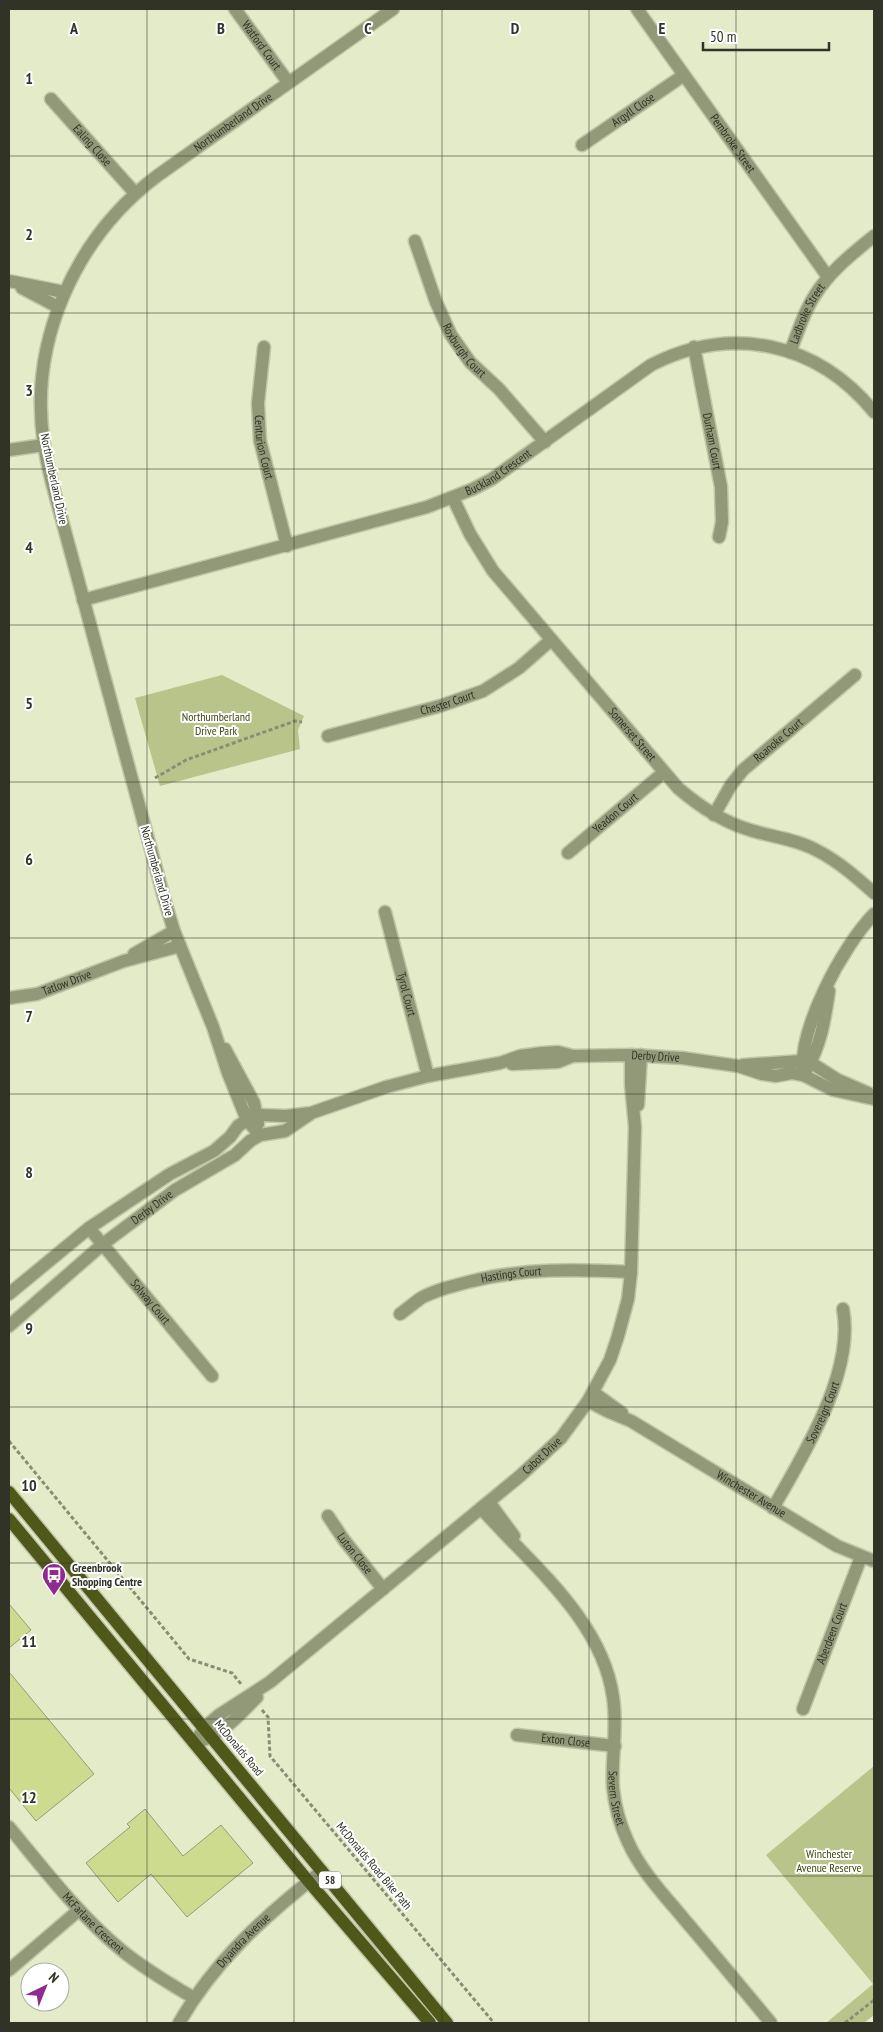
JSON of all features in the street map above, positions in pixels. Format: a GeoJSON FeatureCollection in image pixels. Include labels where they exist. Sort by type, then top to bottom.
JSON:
{"type":"FeatureCollection","features":[{"type":"Feature","properties":{"kind":"main road","name":"McDonalds Road"},"geometry":{"type":"LineString","coordinates":[[9,1492],[447,2023]]}},
{"type":"Feature","properties":{"kind":"main road","name":"58"},"geometry":{"type":"LineString","coordinates":[[9,1519],[309,1882],[430,2023]]}},
{"type":"Feature","properties":{"kind":"street","name":"Watford Court"},"geometry":{"type":"LineString","coordinates":[[235,9],[288,82]]}},
{"type":"Feature","properties":{"kind":"street","name":"Northumberland Drive"},"geometry":{"type":"LineString","coordinates":[[260,1135],[228,1074],[213,1027],[174,932],[52,483],[44,445],[42,391],[44,361],[51,329],[64,292],[88,248],[120,208],[135,193],[288,82],[393,9]]}},
{"type":"Feature","properties":{"kind":"street","name":"Pembroke Street"},"geometry":{"type":"LineString","coordinates":[[637,9],[828,277]]}},
{"type":"Feature","properties":{"kind":"street","name":"Argyll Close"},"geometry":{"type":"LineString","coordinates":[[582,145],[684,75]]}},
{"type":"Feature","properties":{"kind":"street","name":"Ealing Close"},"geometry":{"type":"LineString","coordinates":[[51,99],[135,193]]}},
{"type":"Feature","properties":{"kind":"street","name":"Ladbroke Street"},"geometry":{"type":"LineString","coordinates":[[790,352],[804,316],[828,277],[840,264],[874,236]]}},
{"type":"Feature","properties":{"kind":"street","name":"Roxburgh Court"},"geometry":{"type":"LineString","coordinates":[[415,241],[439,311],[455,342],[470,362],[514,406],[545,442]]}},
{"type":"Feature","properties":{"kind":"street"},"geometry":{"type":"LineString","coordinates":[[9,281],[64,292]]}},
{"type":"Feature","properties":{"kind":"street"},"geometry":{"type":"LineString","coordinates":[[9,281],[58,307]]}},
{"type":"Feature","properties":{"kind":"street","name":"Buckland Crescent"},"geometry":{"type":"LineString","coordinates":[[83,600],[287,546],[453,498],[492,479],[635,375],[667,356],[694,347],[712,343],[738,343],[773,346],[790,352],[812,361],[845,382],[874,412]]}},
{"type":"Feature","properties":{"kind":"street","name":"Centurion Court"},"geometry":{"type":"LineString","coordinates":[[264,347],[258,403],[260,441],[287,546]]}},
{"type":"Feature","properties":{"kind":"street","name":"Durham Court"},"geometry":{"type":"LineString","coordinates":[[694,347],[720,488],[722,522],[719,537]]}},
{"type":"Feature","properties":{"kind":"street"},"geometry":{"type":"LineString","coordinates":[[9,450],[44,445]]}},
{"type":"Feature","properties":{"kind":"street","name":"Somerset Street"},"geometry":{"type":"LineString","coordinates":[[453,498],[481,555],[663,773],[691,799],[714,815],[748,830],[794,841],[816,849],[851,873],[874,893]]}},
{"type":"Feature","properties":{"kind":"street","name":"Chester Court"},"geometry":{"type":"LineString","coordinates":[[328,736],[466,698],[500,682],[551,640]]}},
{"type":"Feature","properties":{"kind":"street","name":"Roanoke Court"},"geometry":{"type":"LineString","coordinates":[[714,815],[731,785],[743,770],[855,675]]}},
{"type":"Feature","properties":{"kind":"street","name":"Yeadon Court"},"geometry":{"type":"LineString","coordinates":[[568,853],[663,773]]}},
{"type":"Feature","properties":{"kind":"street","name":"Tyrol Court"},"geometry":{"type":"LineString","coordinates":[[385,912],[428,1076]]}},
{"type":"Feature","properties":{"kind":"street"},"geometry":{"type":"LineString","coordinates":[[803,1075],[806,1062],[816,1053],[822,1031],[830,981],[855,937],[874,914]]}},
{"type":"Feature","properties":{"kind":"street","name":"Tatlow Drive"},"geometry":{"type":"LineString","coordinates":[[124,961],[174,932]]}},
{"type":"Feature","properties":{"kind":"street","name":"Tatlow Drive"},"geometry":{"type":"LineString","coordinates":[[9,998],[37,994],[124,961],[180,946]]}},
{"type":"Feature","properties":{"kind":"street","name":"Derby Drive"},"geometry":{"type":"LineString","coordinates":[[9,1294],[89,1228],[170,1174],[223,1145],[238,1126],[252,1118],[261,1115],[286,1116],[311,1113],[386,1087],[428,1076],[501,1063],[558,1062],[573,1056],[636,1055],[682,1058],[738,1066],[762,1074],[776,1076],[792,1073],[803,1075],[834,1090],[874,1097]]}},
{"type":"Feature","properties":{"kind":"street","name":"Cabot Drive"},"geometry":{"type":"LineString","coordinates":[[195,1743],[208,1732],[219,1715],[270,1682],[544,1455],[574,1421],[591,1396],[610,1360],[628,1299],[631,1272],[635,1127],[631,1084],[636,1055]]}},
{"type":"Feature","properties":{"kind":"street","name":"Derby Drive"},"geometry":{"type":"LineString","coordinates":[[738,1066],[806,1062],[874,1097]]}},
{"type":"Feature","properties":{"kind":"street","name":"Derby Drive"},"geometry":{"type":"LineString","coordinates":[[9,1326],[103,1244],[175,1190],[235,1154],[260,1135],[285,1131],[311,1113]]}},
{"type":"Feature","properties":{"kind":"street","name":"Solway Court"},"geometry":{"type":"LineString","coordinates":[[89,1228],[212,1376]]}},
{"type":"Feature","properties":{"kind":"street","name":"Hastings Court"},"geometry":{"type":"LineString","coordinates":[[400,1314],[421,1299],[437,1291],[492,1276],[553,1269],[631,1272]]}},
{"type":"Feature","properties":{"kind":"street","name":"Sovereign Court"},"geometry":{"type":"LineString","coordinates":[[773,1508],[816,1429],[837,1375],[846,1336],[844,1309]]}},
{"type":"Feature","properties":{"kind":"street","name":"Winchester Avenue"},"geometry":{"type":"LineString","coordinates":[[591,1396],[612,1404],[631,1421],[837,1546],[874,1561]]}},
{"type":"Feature","properties":{"kind":"street","name":"Severn Street"},"geometry":{"type":"LineString","coordinates":[[485,1505],[511,1530],[523,1551],[576,1614],[600,1654],[613,1696],[615,1746],[613,1780],[616,1808],[621,1826],[638,1862],[771,2023]]}},
{"type":"Feature","properties":{"kind":"street","name":"Luton Close"},"geometry":{"type":"LineString","coordinates":[[328,1516],[344,1540],[383,1589]]}},
{"type":"Feature","properties":{"kind":"street","name":"Aberdeen Court"},"geometry":{"type":"LineString","coordinates":[[803,1709],[861,1557]]}},
{"type":"Feature","properties":{"kind":"street","name":"Exton Close"},"geometry":{"type":"LineString","coordinates":[[517,1735],[615,1746]]}},
{"type":"Feature","properties":{"kind":"street","name":"McFarlane Crescent"},"geometry":{"type":"LineString","coordinates":[[9,1827],[79,1910],[119,1948],[141,1965],[194,1998]]}},
{"type":"Feature","properties":{"kind":"street","name":"Dryandra Avenue"},"geometry":{"type":"LineString","coordinates":[[179,2023],[211,1974],[246,1936],[322,1871]]}},
{"type":"Feature","properties":{"kind":"street"},"geometry":{"type":"LineString","coordinates":[[9,1970],[79,1910]]}},
{"type":"Feature","properties":{"kind":"path"},"geometry":{"type":"LineString","coordinates":[[155,778],[176,765],[199,755],[295,722],[302,722]]}},
{"type":"Feature","properties":{"kind":"path"},"geometry":{"type":"LineString","coordinates":[[9,1441],[189,1659],[232,1673],[240,1684]]}},
{"type":"Feature","properties":{"kind":"path","name":"McDonalds Road Bike Path"},"geometry":{"type":"LineString","coordinates":[[263,1711],[268,1717],[270,1756],[494,2023]]}},
{"type":"Feature","properties":{"kind":"path"},"geometry":{"type":"LineString","coordinates":[[845,2023],[874,2000]]}},
{"type":"Feature","properties":{"kind":"green space","name":"Northumberland Drive Park"},"geometry":{"type":"Polygon","coordinates":[[[222,675],[304,716],[298,730],[300,749],[160,786],[135,698],[222,675]]]}},
{"type":"Feature","properties":{"kind":"green space","name":"Winchester Avenue Reserve"},"geometry":{"type":"Polygon","coordinates":[[[874,1766],[874,2015],[864,2023],[826,2023],[873,1984],[766,1855],[874,1766]]]}},
{"type":"Feature","properties":{"kind":"building"},"geometry":{"type":"Polygon","coordinates":[[[9,1604],[31,1630],[9,1648],[9,1604]]]}},
{"type":"Feature","properties":{"kind":"building"},"geometry":{"type":"Polygon","coordinates":[[[9,1672],[94,1774],[36,1821],[9,1788],[9,1672]]]}},
{"type":"Feature","properties":{"kind":"building"},"geometry":{"type":"Polygon","coordinates":[[[145,1809],[183,1856],[221,1825],[253,1863],[187,1917],[151,1874],[118,1902],[86,1863],[130,1827],[127,1824],[145,1809]]]}},
{"type":"Feature","properties":{"kind":"place","name":"Greenbrook Shopping Centre"},"geometry":{"type":"Point","coordinates":[54,1596]}}]}
